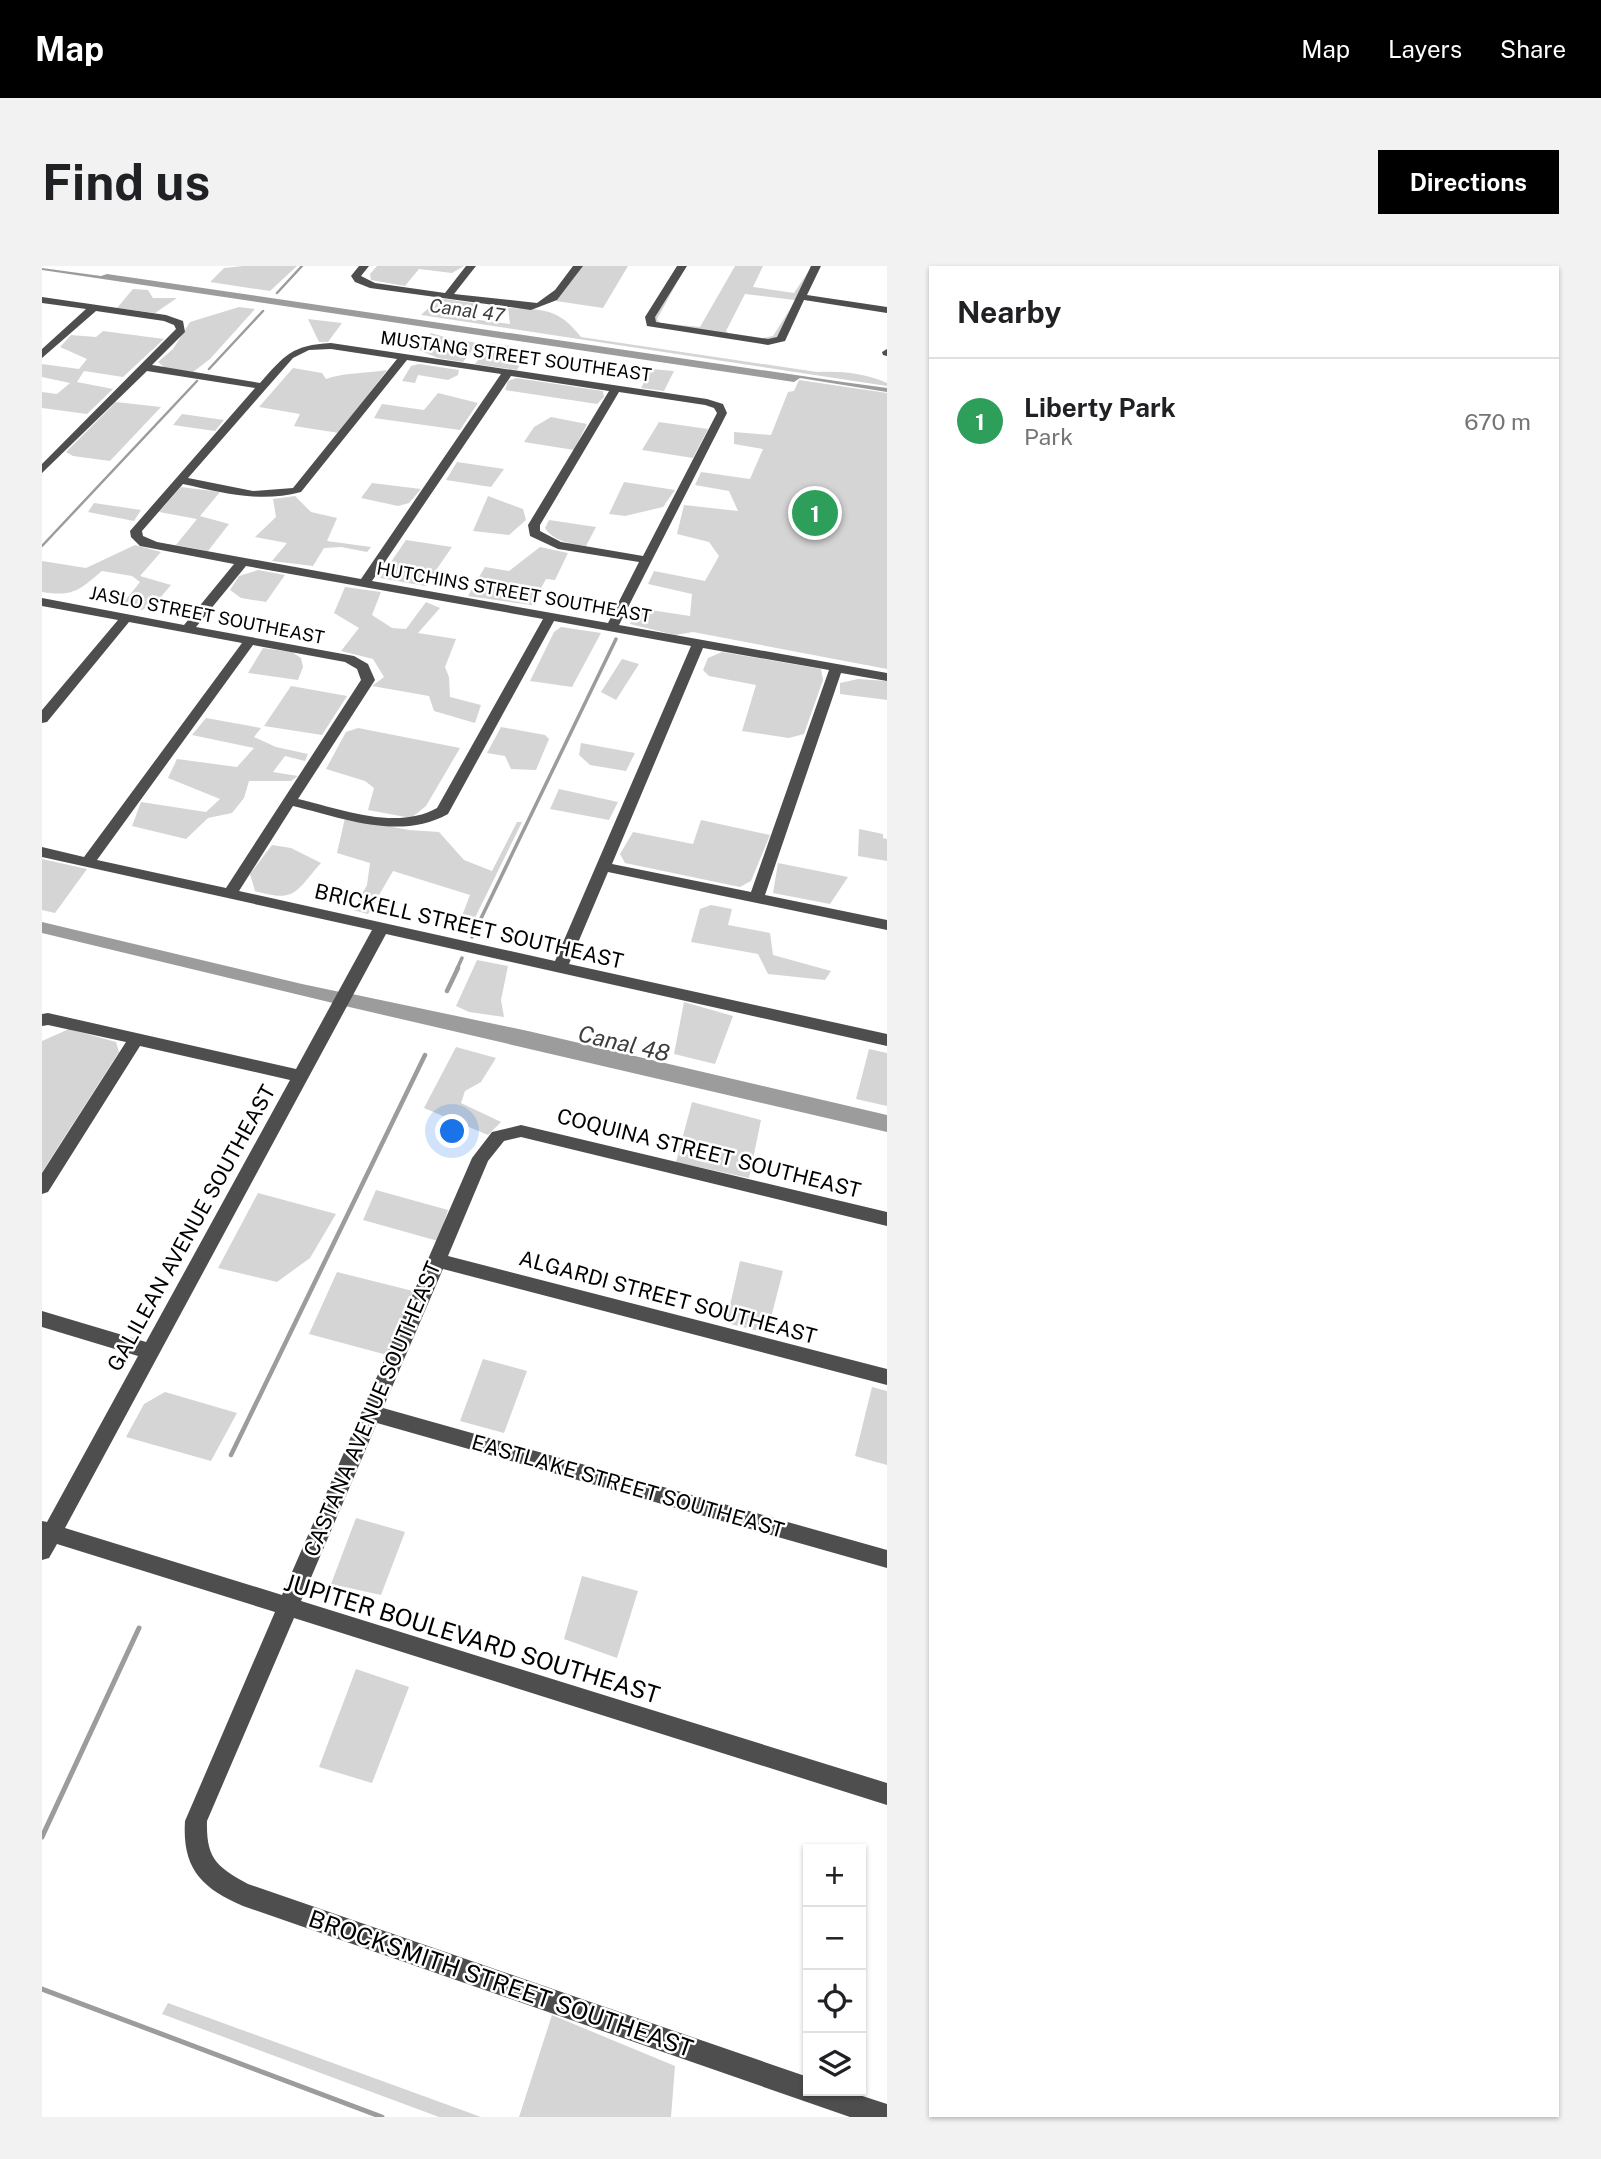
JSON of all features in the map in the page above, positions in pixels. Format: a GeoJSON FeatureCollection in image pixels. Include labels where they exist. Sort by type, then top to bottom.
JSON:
{"type":"FeatureCollection","features":[{"type":"Feature","properties":{"kind":"street"},"geometry":{"type":"LineString","coordinates":[[364,266],[356,276],[363,283],[520,307],[541,306],[554,299],[578,266]]}},
{"type":"Feature","properties":{"kind":"street"},"geometry":{"type":"LineString","coordinates":[[447,296],[471,266]]}},
{"type":"Feature","properties":{"kind":"street"},"geometry":{"type":"LineString","coordinates":[[681,266],[650,317],[651,324],[768,342],[781,339],[816,266]]}},
{"type":"Feature","properties":{"kind":"street"},"geometry":{"type":"LineString","coordinates":[[801,297],[887,310]]}},
{"type":"Feature","properties":{"kind":"street"},"geometry":{"type":"LineString","coordinates":[[42,299],[166,318],[179,323],[181,330],[42,470]]}},
{"type":"Feature","properties":{"kind":"street"},"geometry":{"type":"LineString","coordinates":[[42,355],[94,307]]}},
{"type":"Feature","properties":{"kind":"street","name":"MUSTANG STREET SOUTHEAST"},"geometry":{"type":"LineString","coordinates":[[262,386],[289,356],[307,347],[331,346],[707,402],[719,406],[722,413],[647,560]]}},
{"type":"Feature","properties":{"kind":"street"},"geometry":{"type":"LineString","coordinates":[[179,480],[257,495],[285,494],[297,490],[404,357]]}},
{"type":"Feature","properties":{"kind":"street"},"geometry":{"type":"LineString","coordinates":[[144,367],[262,386]]}},
{"type":"Feature","properties":{"kind":"street"},"geometry":{"type":"LineString","coordinates":[[364,583],[509,372]]}},
{"type":"Feature","properties":{"kind":"street"},"geometry":{"type":"LineString","coordinates":[[179,480],[262,386]]}},
{"type":"Feature","properties":{"kind":"street"},"geometry":{"type":"LineString","coordinates":[[612,627],[647,560],[558,545],[534,533],[534,525],[616,388]]}},
{"type":"Feature","properties":{"kind":"street","name":"HUTCHINS STREET SOUTHEAST"},"geometry":{"type":"LineString","coordinates":[[179,480],[139,525],[137,537],[144,542],[242,562],[887,677]]}},
{"type":"Feature","properties":{"kind":"street"},"geometry":{"type":"LineString","coordinates":[[188,628],[242,562]]}},
{"type":"Feature","properties":{"kind":"street","name":"JASLO STREET SOUTHEAST"},"geometry":{"type":"LineString","coordinates":[[42,602],[349,659],[363,667],[368,680],[290,801]]}},
{"type":"Feature","properties":{"kind":"street"},"geometry":{"type":"LineString","coordinates":[[42,719],[127,617]]}},
{"type":"Feature","properties":{"kind":"street"},"geometry":{"type":"LineString","coordinates":[[230,893],[290,801],[390,823],[421,823],[434,819],[443,811],[550,617]]}},
{"type":"Feature","properties":{"kind":"street"},"geometry":{"type":"LineString","coordinates":[[88,862],[250,641]]}},
{"type":"Feature","properties":{"kind":"street"},"geometry":{"type":"LineString","coordinates":[[560,967],[699,643]]}},
{"type":"Feature","properties":{"kind":"street"},"geometry":{"type":"LineString","coordinates":[[757,897],[836,668]]}},
{"type":"Feature","properties":{"kind":"street","name":"BRICKELL STREET SOUTHEAST"},"geometry":{"type":"LineString","coordinates":[[42,852],[887,1040]]}},
{"type":"Feature","properties":{"kind":"street"},"geometry":{"type":"LineString","coordinates":[[605,867],[887,925]]}},
{"type":"Feature","properties":{"kind":"street","name":"GALILEAN AVENUE SOUTHEAST"},"geometry":{"type":"LineString","coordinates":[[45,1538],[381,928]]}},
{"type":"Feature","properties":{"kind":"street"},"geometry":{"type":"LineString","coordinates":[[42,1020],[48,1018],[300,1076]]}},
{"type":"Feature","properties":{"kind":"street"},"geometry":{"type":"LineString","coordinates":[[42,1187],[136,1040]]}},
{"type":"Feature","properties":{"kind":"street","name":"COQUINA STREET SOUTHEAST"},"geometry":{"type":"LineString","coordinates":[[521,1131],[887,1219]]}},
{"type":"Feature","properties":{"kind":"street","name":"CASTANA AVENUE SOUTHEAST"},"geometry":{"type":"LineString","coordinates":[[202,1863],[194,1844],[196,1821],[481,1158],[498,1136],[521,1131]]}},
{"type":"Feature","properties":{"kind":"street","name":"ALGARDI STREET SOUTHEAST"},"geometry":{"type":"LineString","coordinates":[[437,1260],[887,1377]]}},
{"type":"Feature","properties":{"kind":"street"},"geometry":{"type":"LineString","coordinates":[[42,1319],[149,1351]]}},
{"type":"Feature","properties":{"kind":"street","name":"EASTLAKE STREET SOUTHEAST"},"geometry":{"type":"LineString","coordinates":[[370,1413],[887,1559]]}},
{"type":"Feature","properties":{"kind":"street","name":"JUPITER BOULEVARD SOUTHEAST"},"geometry":{"type":"LineString","coordinates":[[45,1538],[286,1609],[887,1794]]}},
{"type":"Feature","properties":{"kind":"street","name":"BROCKSMITH STREET SOUTHEAST"},"geometry":{"type":"LineString","coordinates":[[202,1863],[215,1879],[243,1894],[803,2088]]}},
{"type":"Feature","properties":{"kind":"street","name":"BROCKSMITH STREET SOUTHEAST"},"geometry":{"type":"LineString","coordinates":[[827,2096],[887,2117]]}},
{"type":"Feature","properties":{"kind":"shaded area"},"geometry":{"type":"Polygon","coordinates":[[[297,266],[270,291],[210,282],[224,268],[297,266]]]}},
{"type":"Feature","properties":{"kind":"shaded area"},"geometry":{"type":"Polygon","coordinates":[[[377,266],[464,266],[452,273],[419,269],[405,286],[371,280],[370,274],[377,266]]]}},
{"type":"Feature","properties":{"kind":"shaded area"},"geometry":{"type":"Polygon","coordinates":[[[582,266],[628,266],[603,308],[556,301],[582,266]]]}},
{"type":"Feature","properties":{"kind":"shaded area"},"geometry":{"type":"Polygon","coordinates":[[[686,266],[657,319],[660,323],[700,327],[735,266],[763,266],[753,287],[794,293],[812,266],[795,300],[745,294],[726,331],[728,333],[763,338],[773,336],[792,306],[777,337],[767,340],[655,323],[654,317],[686,266]]]}},
{"type":"Feature","properties":{"kind":"shaded area"},"geometry":{"type":"Polygon","coordinates":[[[42,268],[101,276],[107,274],[887,388],[887,392],[800,378],[794,382],[42,268]]]}},
{"type":"Feature","properties":{"kind":"shaded area"},"geometry":{"type":"Polygon","coordinates":[[[133,289],[148,290],[153,298],[177,298],[155,313],[117,308],[133,289]]]}},
{"type":"Feature","properties":{"kind":"shaded area"},"geometry":{"type":"Polygon","coordinates":[[[439,298],[479,304],[472,319],[510,324],[508,308],[541,310],[565,320],[581,337],[817,372],[853,373],[887,383],[887,386],[421,315],[439,298]]]}},
{"type":"Feature","properties":{"kind":"shaded area"},"geometry":{"type":"Polygon","coordinates":[[[239,307],[255,309],[210,359],[193,372],[165,368],[158,362],[173,349],[190,322],[239,307]]]}},
{"type":"Feature","properties":{"kind":"shaded area"},"geometry":{"type":"Polygon","coordinates":[[[308,319],[342,323],[328,342],[319,342],[308,319]]]}},
{"type":"Feature","properties":{"kind":"shaded area"},"geometry":{"type":"Polygon","coordinates":[[[103,331],[164,339],[123,377],[84,371],[77,382],[113,389],[87,414],[42,408],[42,392],[57,394],[70,383],[42,377],[42,364],[79,369],[87,359],[60,347],[71,335],[96,337],[103,331]]]}},
{"type":"Feature","properties":{"kind":"shaded area"},"geometry":{"type":"Polygon","coordinates":[[[431,333],[448,338],[453,344],[461,340],[477,343],[463,362],[438,358],[419,350],[431,333]]]}},
{"type":"Feature","properties":{"kind":"shaded area"},"geometry":{"type":"Polygon","coordinates":[[[491,343],[528,349],[517,370],[475,364],[491,343]]]}},
{"type":"Feature","properties":{"kind":"shaded area"},"geometry":{"type":"Polygon","coordinates":[[[419,364],[459,370],[458,375],[448,380],[418,375],[415,383],[402,381],[411,366],[419,364]]]}},
{"type":"Feature","properties":{"kind":"shaded area"},"geometry":{"type":"Polygon","coordinates":[[[293,368],[322,373],[326,379],[387,370],[339,433],[294,426],[300,414],[259,407],[293,368]]]}},
{"type":"Feature","properties":{"kind":"shaded area"},"geometry":{"type":"Polygon","coordinates":[[[651,369],[674,371],[664,391],[641,388],[651,369]]]}},
{"type":"Feature","properties":{"kind":"shaded area"},"geometry":{"type":"Polygon","coordinates":[[[516,378],[603,391],[604,397],[597,404],[505,390],[508,381],[516,378]]]}},
{"type":"Feature","properties":{"kind":"shaded area"},"geometry":{"type":"Polygon","coordinates":[[[799,380],[887,393],[887,669],[693,632],[675,635],[630,624],[637,608],[690,616],[692,594],[648,584],[654,571],[705,581],[719,556],[709,542],[677,534],[684,505],[738,511],[729,491],[695,485],[701,472],[750,479],[763,449],[734,444],[734,432],[771,435],[788,392],[794,391],[799,380]]]}},
{"type":"Feature","properties":{"kind":"shaded area"},"geometry":{"type":"Polygon","coordinates":[[[438,393],[478,403],[460,430],[374,418],[382,404],[424,410],[438,393]]]}},
{"type":"Feature","properties":{"kind":"shaded area"},"geometry":{"type":"Polygon","coordinates":[[[116,402],[161,407],[110,461],[73,456],[66,452],[116,402]]]}},
{"type":"Feature","properties":{"kind":"shaded area"},"geometry":{"type":"Polygon","coordinates":[[[182,414],[224,420],[215,431],[173,425],[182,414]]]}},
{"type":"Feature","properties":{"kind":"shaded area"},"geometry":{"type":"Polygon","coordinates":[[[551,417],[587,424],[574,450],[524,442],[534,427],[551,417]]]}},
{"type":"Feature","properties":{"kind":"shaded area"},"geometry":{"type":"Polygon","coordinates":[[[659,422],[708,429],[693,458],[642,450],[659,422]]]}},
{"type":"Feature","properties":{"kind":"shaded area"},"geometry":{"type":"Polygon","coordinates":[[[457,462],[504,469],[491,487],[446,480],[457,462]]]}},
{"type":"Feature","properties":{"kind":"shaded area"},"geometry":{"type":"Polygon","coordinates":[[[624,482],[675,490],[663,507],[625,516],[609,514],[624,482]]]}},
{"type":"Feature","properties":{"kind":"shaded area"},"geometry":{"type":"Polygon","coordinates":[[[372,483],[421,489],[409,503],[398,506],[361,498],[372,483]]]}},
{"type":"Feature","properties":{"kind":"shaded area"},"geometry":{"type":"Polygon","coordinates":[[[181,487],[220,492],[200,516],[229,524],[208,551],[176,545],[197,519],[159,512],[181,487]]]}},
{"type":"Feature","properties":{"kind":"shaded area"},"geometry":{"type":"Polygon","coordinates":[[[295,496],[311,512],[337,518],[327,541],[371,547],[367,552],[341,547],[324,548],[313,566],[272,561],[287,543],[255,537],[276,517],[273,499],[295,496]]]}},
{"type":"Feature","properties":{"kind":"shaded area"},"geometry":{"type":"Polygon","coordinates":[[[488,496],[523,509],[526,520],[509,535],[473,531],[488,496]]]}},
{"type":"Feature","properties":{"kind":"shaded area"},"geometry":{"type":"Polygon","coordinates":[[[94,503],[141,510],[134,521],[88,512],[94,503]]]}},
{"type":"Feature","properties":{"kind":"shaded area"},"geometry":{"type":"Polygon","coordinates":[[[549,520],[596,527],[586,546],[553,536],[545,528],[549,520]]]}},
{"type":"Feature","properties":{"kind":"shaded area"},"geometry":{"type":"Polygon","coordinates":[[[406,540],[452,547],[425,586],[380,578],[406,540]]]}},
{"type":"Feature","properties":{"kind":"shaded area"},"geometry":{"type":"Polygon","coordinates":[[[135,545],[161,552],[140,576],[171,585],[160,598],[142,610],[120,607],[140,582],[132,576],[102,571],[69,593],[42,592],[42,561],[86,568],[135,545]]]}},
{"type":"Feature","properties":{"kind":"shaded area"},"geometry":{"type":"Polygon","coordinates":[[[540,547],[568,553],[555,580],[546,579],[532,605],[468,596],[485,567],[509,571],[540,547]]]}},
{"type":"Feature","properties":{"kind":"shaded area"},"geometry":{"type":"Polygon","coordinates":[[[258,570],[285,575],[266,602],[241,598],[230,590],[239,576],[258,570]]]}},
{"type":"Feature","properties":{"kind":"shaded area"},"geometry":{"type":"Polygon","coordinates":[[[345,587],[381,592],[372,615],[392,628],[406,629],[426,602],[440,608],[418,633],[456,639],[445,667],[449,677],[450,697],[481,705],[475,723],[434,711],[429,696],[372,686],[384,677],[373,659],[341,651],[359,628],[334,613],[345,587]]]}},
{"type":"Feature","properties":{"kind":"shaded area"},"geometry":{"type":"Polygon","coordinates":[[[561,627],[601,633],[572,687],[530,681],[554,632],[561,627]]]}},
{"type":"Feature","properties":{"kind":"shaded area"},"geometry":{"type":"Polygon","coordinates":[[[263,648],[292,652],[301,658],[303,667],[298,680],[248,673],[263,648]]]}},
{"type":"Feature","properties":{"kind":"shaded area"},"geometry":{"type":"Polygon","coordinates":[[[722,652],[821,669],[823,680],[804,734],[789,738],[742,731],[756,685],[709,676],[703,670],[708,658],[722,652]]]}},
{"type":"Feature","properties":{"kind":"shaded area"},"geometry":{"type":"Polygon","coordinates":[[[622,659],[639,664],[616,700],[601,692],[622,659]]]}},
{"type":"Feature","properties":{"kind":"shaded area"},"geometry":{"type":"Polygon","coordinates":[[[858,679],[887,681],[887,700],[840,694],[840,683],[858,679]]]}},
{"type":"Feature","properties":{"kind":"shaded area"},"geometry":{"type":"Polygon","coordinates":[[[291,686],[347,696],[322,735],[264,726],[291,686]]]}},
{"type":"Feature","properties":{"kind":"shaded area"},"geometry":{"type":"Polygon","coordinates":[[[206,718],[261,728],[254,737],[276,747],[308,754],[305,761],[285,756],[273,772],[298,776],[291,781],[249,781],[244,798],[232,813],[208,818],[186,839],[132,826],[141,802],[206,812],[220,799],[168,778],[177,759],[237,767],[254,748],[192,735],[206,718]]]}},
{"type":"Feature","properties":{"kind":"shaded area"},"geometry":{"type":"Polygon","coordinates":[[[501,727],[545,735],[549,739],[536,770],[511,769],[505,756],[487,753],[501,727]]]}},
{"type":"Feature","properties":{"kind":"shaded area"},"geometry":{"type":"Polygon","coordinates":[[[358,728],[460,748],[426,806],[411,818],[368,810],[374,788],[365,781],[326,769],[346,732],[358,728]]]}},
{"type":"Feature","properties":{"kind":"shaded area"},"geometry":{"type":"Polygon","coordinates":[[[581,743],[635,753],[626,771],[590,765],[579,755],[581,743]]]}},
{"type":"Feature","properties":{"kind":"shaded area"},"geometry":{"type":"Polygon","coordinates":[[[559,789],[618,802],[609,820],[550,809],[559,789]]]}},
{"type":"Feature","properties":{"kind":"shaded area"},"geometry":{"type":"Polygon","coordinates":[[[345,818],[409,830],[439,832],[464,860],[492,871],[517,822],[522,822],[469,930],[457,929],[470,895],[393,871],[368,914],[353,910],[367,885],[370,863],[337,853],[345,818]]]}},
{"type":"Feature","properties":{"kind":"shaded area"},"geometry":{"type":"Polygon","coordinates":[[[701,820],[770,835],[751,881],[740,887],[625,863],[620,854],[633,832],[693,844],[701,820]]]}},
{"type":"Feature","properties":{"kind":"shaded area"},"geometry":{"type":"Polygon","coordinates":[[[859,829],[883,834],[883,838],[887,839],[887,861],[858,856],[859,829]]]}},
{"type":"Feature","properties":{"kind":"shaded area"},"geometry":{"type":"Polygon","coordinates":[[[272,845],[291,848],[321,863],[300,888],[287,895],[255,891],[250,874],[272,845]]]}},
{"type":"Feature","properties":{"kind":"shaded area"},"geometry":{"type":"Polygon","coordinates":[[[42,859],[87,869],[55,913],[42,910],[42,859]]]}},
{"type":"Feature","properties":{"kind":"shaded area"},"geometry":{"type":"Polygon","coordinates":[[[778,863],[848,877],[830,904],[773,893],[778,863]]]}},
{"type":"Feature","properties":{"kind":"shaded area"},"geometry":{"type":"Polygon","coordinates":[[[711,905],[732,909],[728,925],[770,933],[773,955],[831,971],[825,980],[768,974],[758,954],[691,942],[700,909],[711,905]]]}},
{"type":"Feature","properties":{"kind":"shaded area"},"geometry":{"type":"Polygon","coordinates":[[[42,922],[340,992],[333,1003],[42,933],[42,922]]]}},
{"type":"Feature","properties":{"kind":"shaded area"},"geometry":{"type":"Polygon","coordinates":[[[477,960],[508,966],[501,1000],[504,1017],[469,1012],[456,1006],[477,960]]]}},
{"type":"Feature","properties":{"kind":"shaded area"},"geometry":{"type":"Polygon","coordinates":[[[352,994],[528,1031],[887,1115],[887,1132],[345,1006],[352,994]]]}},
{"type":"Feature","properties":{"kind":"shaded area"},"geometry":{"type":"Polygon","coordinates":[[[684,1002],[733,1016],[715,1064],[674,1054],[684,1002]]]}},
{"type":"Feature","properties":{"kind":"shaded area"},"geometry":{"type":"Polygon","coordinates":[[[69,1029],[116,1042],[119,1052],[42,1172],[42,1041],[69,1029]]]}},
{"type":"Feature","properties":{"kind":"shaded area"},"geometry":{"type":"Polygon","coordinates":[[[456,1047],[496,1058],[481,1082],[465,1091],[461,1103],[501,1122],[488,1135],[424,1108],[456,1047]]]}},
{"type":"Feature","properties":{"kind":"shaded area"},"geometry":{"type":"Polygon","coordinates":[[[869,1049],[887,1053],[887,1106],[856,1099],[869,1049]]]}},
{"type":"Feature","properties":{"kind":"shaded area"},"geometry":{"type":"Polygon","coordinates":[[[692,1102],[761,1120],[749,1178],[676,1162],[692,1102]]]}},
{"type":"Feature","properties":{"kind":"shaded area"},"geometry":{"type":"Polygon","coordinates":[[[376,1190],[448,1210],[438,1241],[363,1220],[376,1190]]]}},
{"type":"Feature","properties":{"kind":"shaded area"},"geometry":{"type":"Polygon","coordinates":[[[258,1193],[336,1214],[310,1258],[277,1282],[218,1268],[258,1193]]]}},
{"type":"Feature","properties":{"kind":"shaded area"},"geometry":{"type":"Polygon","coordinates":[[[740,1261],[783,1271],[767,1333],[726,1323],[740,1261]]]}},
{"type":"Feature","properties":{"kind":"shaded area"},"geometry":{"type":"Polygon","coordinates":[[[337,1272],[413,1291],[387,1355],[309,1334],[337,1272]]]}},
{"type":"Feature","properties":{"kind":"shaded area"},"geometry":{"type":"Polygon","coordinates":[[[483,1359],[527,1371],[504,1433],[460,1421],[483,1359]]]}},
{"type":"Feature","properties":{"kind":"shaded area"},"geometry":{"type":"Polygon","coordinates":[[[872,1387],[887,1391],[887,1465],[855,1456],[872,1387]]]}},
{"type":"Feature","properties":{"kind":"shaded area"},"geometry":{"type":"Polygon","coordinates":[[[165,1392],[237,1413],[211,1461],[126,1437],[144,1404],[165,1392]]]}},
{"type":"Feature","properties":{"kind":"shaded area"},"geometry":{"type":"Polygon","coordinates":[[[356,1518],[405,1532],[381,1595],[331,1584],[356,1518]]]}},
{"type":"Feature","properties":{"kind":"shaded area"},"geometry":{"type":"Polygon","coordinates":[[[582,1576],[638,1591],[617,1658],[564,1639],[582,1576]]]}},
{"type":"Feature","properties":{"kind":"shaded area"},"geometry":{"type":"Polygon","coordinates":[[[356,1669],[409,1687],[372,1783],[319,1767],[356,1669]]]}},
{"type":"Feature","properties":{"kind":"shaded area"},"geometry":{"type":"Polygon","coordinates":[[[168,2003],[481,2117],[439,2117],[162,2014],[168,2003]]]}},
{"type":"Feature","properties":{"kind":"shaded area"},"geometry":{"type":"Polygon","coordinates":[[[552,2015],[675,2066],[671,2117],[519,2117],[552,2015]]]}},
{"type":"Feature","properties":{"kind":"waterway"},"geometry":{"type":"LineString","coordinates":[[277,293],[302,266]]}},
{"type":"Feature","properties":{"kind":"waterway"},"geometry":{"type":"LineString","coordinates":[[209,369],[263,311]]}},
{"type":"Feature","properties":{"kind":"waterway"},"geometry":{"type":"LineString","coordinates":[[42,546],[197,381]]}},
{"type":"Feature","properties":{"kind":"waterway"},"geometry":{"type":"LineString","coordinates":[[472,937],[616,639]]}},
{"type":"Feature","properties":{"kind":"waterway"},"geometry":{"type":"LineString","coordinates":[[457,969],[462,958]]}},
{"type":"Feature","properties":{"kind":"waterway"},"geometry":{"type":"LineString","coordinates":[[447,991],[458,968]]}},
{"type":"Feature","properties":{"kind":"waterway"},"geometry":{"type":"LineString","coordinates":[[231,1455],[425,1055]]}},
{"type":"Feature","properties":{"kind":"waterway"},"geometry":{"type":"LineString","coordinates":[[42,1837],[139,1628]]}},
{"type":"Feature","properties":{"kind":"waterway"},"geometry":{"type":"LineString","coordinates":[[42,1989],[382,2117]]}},
{"type":"Feature","properties":{"kind":"place","name":"Liberty Park"},"geometry":{"type":"Point","coordinates":[815,513]}},
{"type":"Feature","properties":{"kind":"water label","name":"Canal 47"},"geometry":{"type":"Point","coordinates":[467,310]}},
{"type":"Feature","properties":{"kind":"water label","name":"Canal 48"},"geometry":{"type":"Point","coordinates":[624,1043]}}]}
